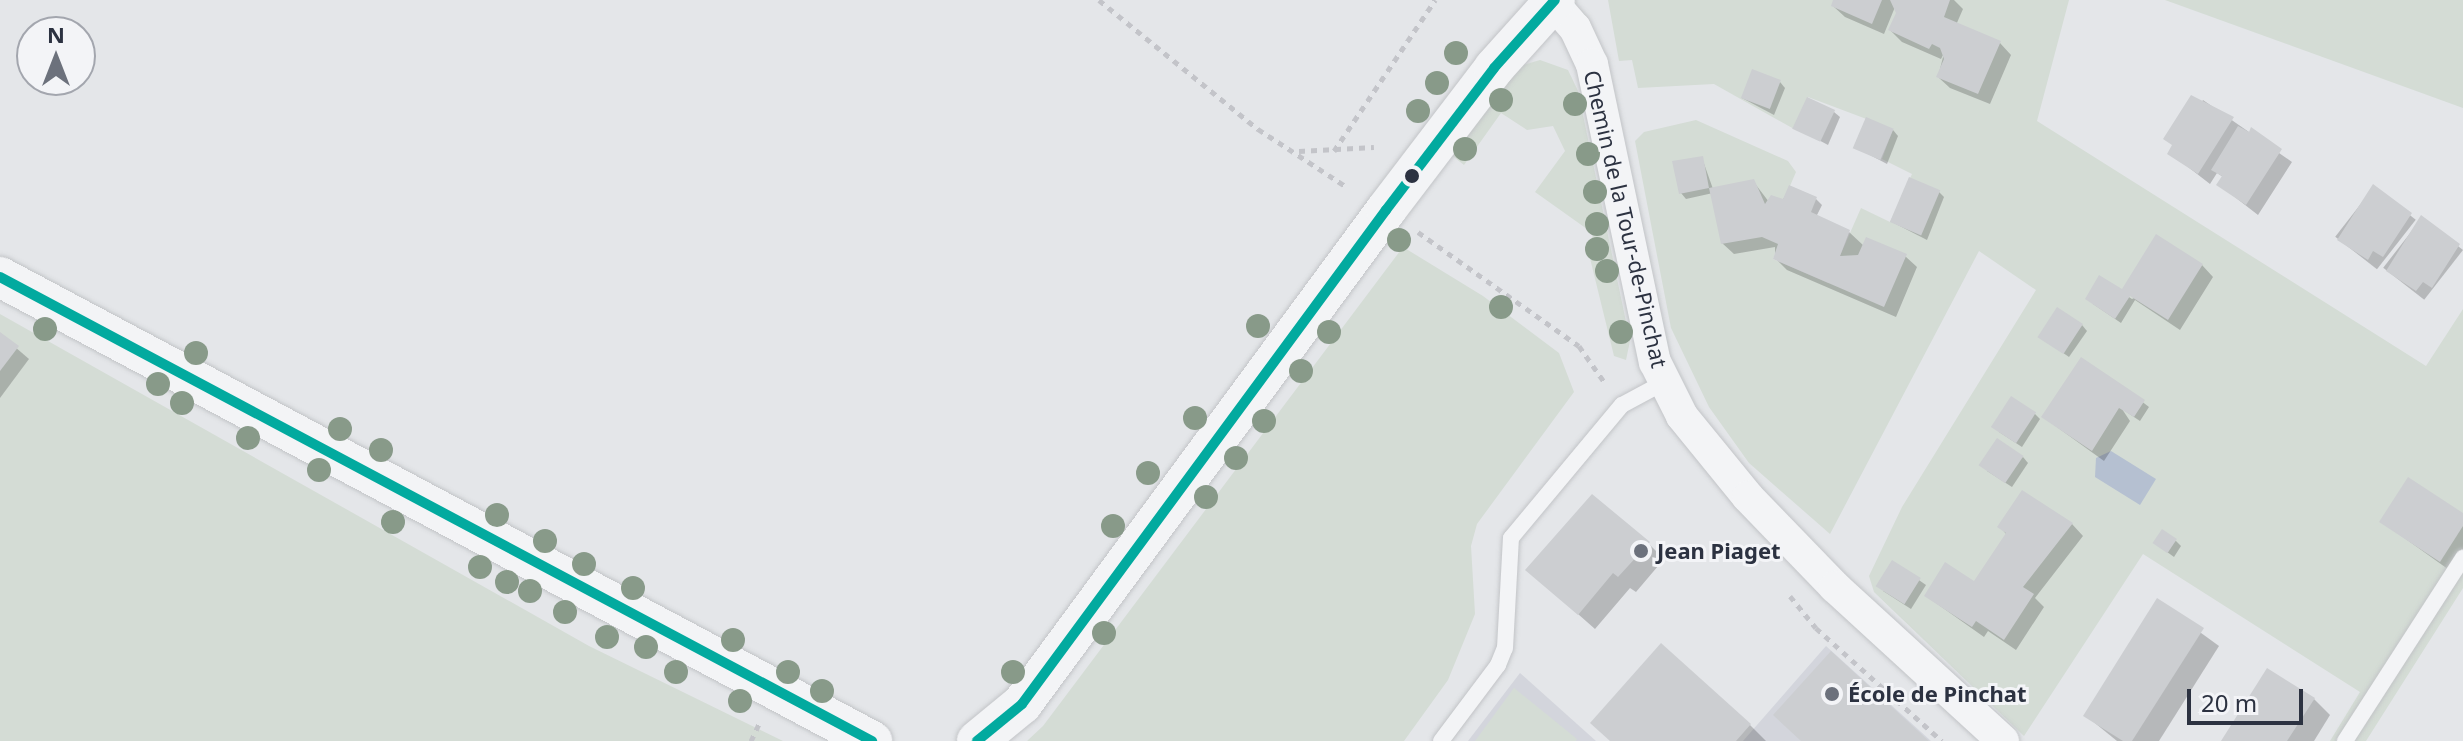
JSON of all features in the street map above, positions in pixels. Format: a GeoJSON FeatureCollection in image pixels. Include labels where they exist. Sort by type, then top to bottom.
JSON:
{"type":"FeatureCollection","features":[{"type":"Feature","properties":{"kind":"street","name":"Chemin de la Tour-de-Pinchat"},"geometry":{"type":"LineString","coordinates":[[1554,1],[1575,28],[1592,64],[1647,332],[1663,383],[1682,416],[1748,497],[1835,587],[2003,741]]}},
{"type":"Feature","properties":{"kind":"street"},"geometry":{"type":"LineString","coordinates":[[977,741],[1022,704],[1494,68],[1554,1]]}},
{"type":"Feature","properties":{"kind":"street"},"geometry":{"type":"LineString","coordinates":[[0,277],[872,741]]}},
{"type":"Feature","properties":{"kind":"lane"},"geometry":{"type":"LineString","coordinates":[[1441,741],[1498,665],[1505,648],[1511,538],[1622,405],[1663,383]]}},
{"type":"Feature","properties":{"kind":"lane"},"geometry":{"type":"LineString","coordinates":[[2345,741],[2463,558]]}},
{"type":"Feature","properties":{"kind":"path"},"geometry":{"type":"LineString","coordinates":[[1099,0],[1258,129],[1296,151],[1345,186]]}},
{"type":"Feature","properties":{"kind":"path"},"geometry":{"type":"LineString","coordinates":[[1334,151],[1435,0]]}},
{"type":"Feature","properties":{"kind":"path"},"geometry":{"type":"LineString","coordinates":[[1296,151],[1374,147]]}},
{"type":"Feature","properties":{"kind":"path"},"geometry":{"type":"LineString","coordinates":[[1404,222],[1579,346],[1622,405]]}},
{"type":"Feature","properties":{"kind":"shaded area"},"geometry":{"type":"Polygon","coordinates":[[[1608,0],[2069,0],[2037,121],[2426,366],[2463,309],[2463,588],[2366,741],[2330,741],[2360,692],[2143,554],[2024,736],[1874,592],[1869,576],[1902,507],[2036,290],[1979,251],[1830,534],[1749,463],[1709,407],[1671,328],[1635,141],[1644,132],[1696,120],[1788,161],[1796,172],[1777,216],[1788,222],[1773,259],[1828,283],[1861,208],[1890,222],[1912,174],[1882,159],[1893,129],[1808,97],[1794,129],[1714,84],[1638,88],[1632,60],[1619,61],[1608,0]]]}},
{"type":"Feature","properties":{"kind":"shaded area"},"geometry":{"type":"Polygon","coordinates":[[[2165,0],[2463,0],[2463,108],[2165,0]]]}},
{"type":"Feature","properties":{"kind":"shaded area"},"geometry":{"type":"Polygon","coordinates":[[[1540,60],[1568,70],[1578,91],[1630,341],[1626,360],[1614,356],[1587,246],[1594,234],[1535,192],[1565,151],[1553,126],[1527,130],[1501,113],[1464,165],[1450,154],[1520,66],[1540,60]]]}},
{"type":"Feature","properties":{"kind":"shaded area"},"geometry":{"type":"Polygon","coordinates":[[[1403,247],[1483,296],[1559,353],[1574,392],[1477,524],[1471,546],[1475,614],[1448,680],[1404,741],[1027,741],[1043,726],[1403,247]]]}},
{"type":"Feature","properties":{"kind":"shaded area"},"geometry":{"type":"Polygon","coordinates":[[[0,314],[589,646],[783,741],[0,741],[0,314]]]}},
{"type":"Feature","properties":{"kind":"shaded area","name":"École de Pinchat"},"geometry":{"type":"Polygon","coordinates":[[[1826,646],[1931,741],[1743,741],[1826,646]]]}},
{"type":"Feature","properties":{"kind":"shaded area"},"geometry":{"type":"Polygon","coordinates":[[[1520,673],[1596,741],[1468,741],[1520,673]]]}},
{"type":"Feature","properties":{"kind":"shaded area"},"geometry":{"type":"Polygon","coordinates":[[[1514,688],[1577,739],[1576,741],[1475,741],[1514,688]]]}},
{"type":"Feature","properties":{"kind":"water"},"geometry":{"type":"Polygon","coordinates":[[[2111,451],[2156,479],[2140,505],[2095,477],[2096,458],[2111,451]]]}},
{"type":"Feature","properties":{"kind":"building"},"geometry":{"type":"Polygon","coordinates":[[[1833,0],[1882,0],[1872,24],[1831,6],[1833,0]]]}},
{"type":"Feature","properties":{"kind":"building"},"geometry":{"type":"Polygon","coordinates":[[[1890,0],[1950,0],[1944,17],[2001,41],[1978,94],[1936,77],[1944,59],[1940,48],[1932,44],[1929,49],[1888,30],[1896,13],[1890,0]]]}},
{"type":"Feature","properties":{"kind":"building"},"geometry":{"type":"Polygon","coordinates":[[[1752,69],[1781,80],[1770,109],[1741,98],[1752,69]]]}},
{"type":"Feature","properties":{"kind":"building"},"geometry":{"type":"Polygon","coordinates":[[[2191,95],[2234,117],[2198,174],[2167,154],[2172,145],[2163,139],[2191,95]]]}},
{"type":"Feature","properties":{"kind":"building"},"geometry":{"type":"Polygon","coordinates":[[[1807,97],[1835,110],[1820,142],[1792,129],[1807,97]]]}},
{"type":"Feature","properties":{"kind":"building"},"geometry":{"type":"Polygon","coordinates":[[[1866,117],[1894,129],[1880,160],[1853,148],[1866,117]]]}},
{"type":"Feature","properties":{"kind":"building"},"geometry":{"type":"Polygon","coordinates":[[[2238,126],[2249,132],[2251,127],[2282,149],[2246,205],[2216,185],[2222,176],[2211,170],[2238,126]]]}},
{"type":"Feature","properties":{"kind":"building"},"geometry":{"type":"Polygon","coordinates":[[[1703,156],[1709,188],[1679,194],[1672,161],[1703,156]]]}},
{"type":"Feature","properties":{"kind":"building"},"geometry":{"type":"Polygon","coordinates":[[[1909,177],[1940,190],[1921,235],[1890,222],[1909,177]]]}},
{"type":"Feature","properties":{"kind":"building"},"geometry":{"type":"Polygon","coordinates":[[[1754,179],[1765,204],[1771,195],[1783,199],[1789,185],[1817,197],[1811,212],[1850,230],[1840,256],[1858,255],[1866,237],[1907,254],[1884,307],[1773,259],[1778,244],[1762,237],[1721,244],[1709,188],[1754,179]]]}},
{"type":"Feature","properties":{"kind":"building"},"geometry":{"type":"Polygon","coordinates":[[[2373,184],[2412,213],[2383,257],[2373,251],[2368,260],[2337,240],[2373,184]]]}},
{"type":"Feature","properties":{"kind":"building"},"geometry":{"type":"Polygon","coordinates":[[[2421,215],[2460,244],[2432,288],[2423,282],[2416,291],[2386,271],[2421,215]]]}},
{"type":"Feature","properties":{"kind":"building"},"geometry":{"type":"Polygon","coordinates":[[[2156,234],[2203,264],[2168,320],[2130,296],[2115,319],[2085,299],[2099,275],[2122,289],[2156,234]]]}},
{"type":"Feature","properties":{"kind":"building"},"geometry":{"type":"Polygon","coordinates":[[[2057,307],[2083,324],[2063,354],[2037,337],[2057,307]]]}},
{"type":"Feature","properties":{"kind":"building"},"geometry":{"type":"Polygon","coordinates":[[[0,332],[19,346],[0,371],[0,332]]]}},
{"type":"Feature","properties":{"kind":"building"},"geometry":{"type":"Polygon","coordinates":[[[2081,357],[2145,400],[2134,417],[2119,408],[2092,451],[2041,417],[2081,357]]]}},
{"type":"Feature","properties":{"kind":"building"},"geometry":{"type":"Polygon","coordinates":[[[2011,396],[2036,412],[2016,443],[1991,427],[2011,396]]]}},
{"type":"Feature","properties":{"kind":"building"},"geometry":{"type":"Polygon","coordinates":[[[1997,438],[2024,456],[2005,483],[1979,465],[1997,438]]]}},
{"type":"Feature","properties":{"kind":"building"},"geometry":{"type":"Polygon","coordinates":[[[2408,477],[2463,513],[2463,526],[2440,562],[2379,522],[2408,477]]]}},
{"type":"Feature","properties":{"kind":"building"},"geometry":{"type":"Polygon","coordinates":[[[2022,490],[2073,523],[2023,587],[2034,594],[2004,640],[1976,621],[1972,627],[1924,596],[1945,562],[1974,581],[2006,533],[1997,527],[2022,490]]]}},
{"type":"Feature","properties":{"kind":"building"},"geometry":{"type":"Polygon","coordinates":[[[1592,494],[1650,542],[1618,577],[1613,573],[1578,615],[1525,570],[1592,494]]]}},
{"type":"Feature","properties":{"kind":"building"},"geometry":{"type":"Polygon","coordinates":[[[2162,529],[2177,539],[2167,553],[2152,543],[2162,529]]]}},
{"type":"Feature","properties":{"kind":"building"},"geometry":{"type":"Polygon","coordinates":[[[1892,560],[1921,578],[1904,604],[1876,586],[1892,560]]]}},
{"type":"Feature","properties":{"kind":"building"},"geometry":{"type":"Polygon","coordinates":[[[2157,598],[2204,628],[2132,741],[2123,741],[2083,716],[2157,598]]]}},
{"type":"Feature","properties":{"kind":"building"},"geometry":{"type":"Polygon","coordinates":[[[1661,643],[1751,724],[1736,741],[1610,741],[1590,723],[1661,643]]]}},
{"type":"Feature","properties":{"kind":"building","name":"École de Pinchat"},"geometry":{"type":"Polygon","coordinates":[[[1831,651],[1929,741],[1801,741],[1773,715],[1831,651]]]}},
{"type":"Feature","properties":{"kind":"building"},"geometry":{"type":"Polygon","coordinates":[[[2267,668],[2315,698],[2287,741],[2221,741],[2267,668]]]}},
{"type":"Feature","properties":{"kind":"transit line"},"geometry":{"type":"LineString","coordinates":[[977,741],[1022,704],[1386,210],[1494,68],[1555,0]]}},
{"type":"Feature","properties":{"kind":"transit line"},"geometry":{"type":"LineString","coordinates":[[0,277],[872,741]]}},
{"type":"Feature","properties":{"kind":"place","name":"Jean Piaget"},"geometry":{"type":"Point","coordinates":[1641,551]}},
{"type":"Feature","properties":{"kind":"place","name":"École de Pinchat"},"geometry":{"type":"Point","coordinates":[1832,694]}}]}
